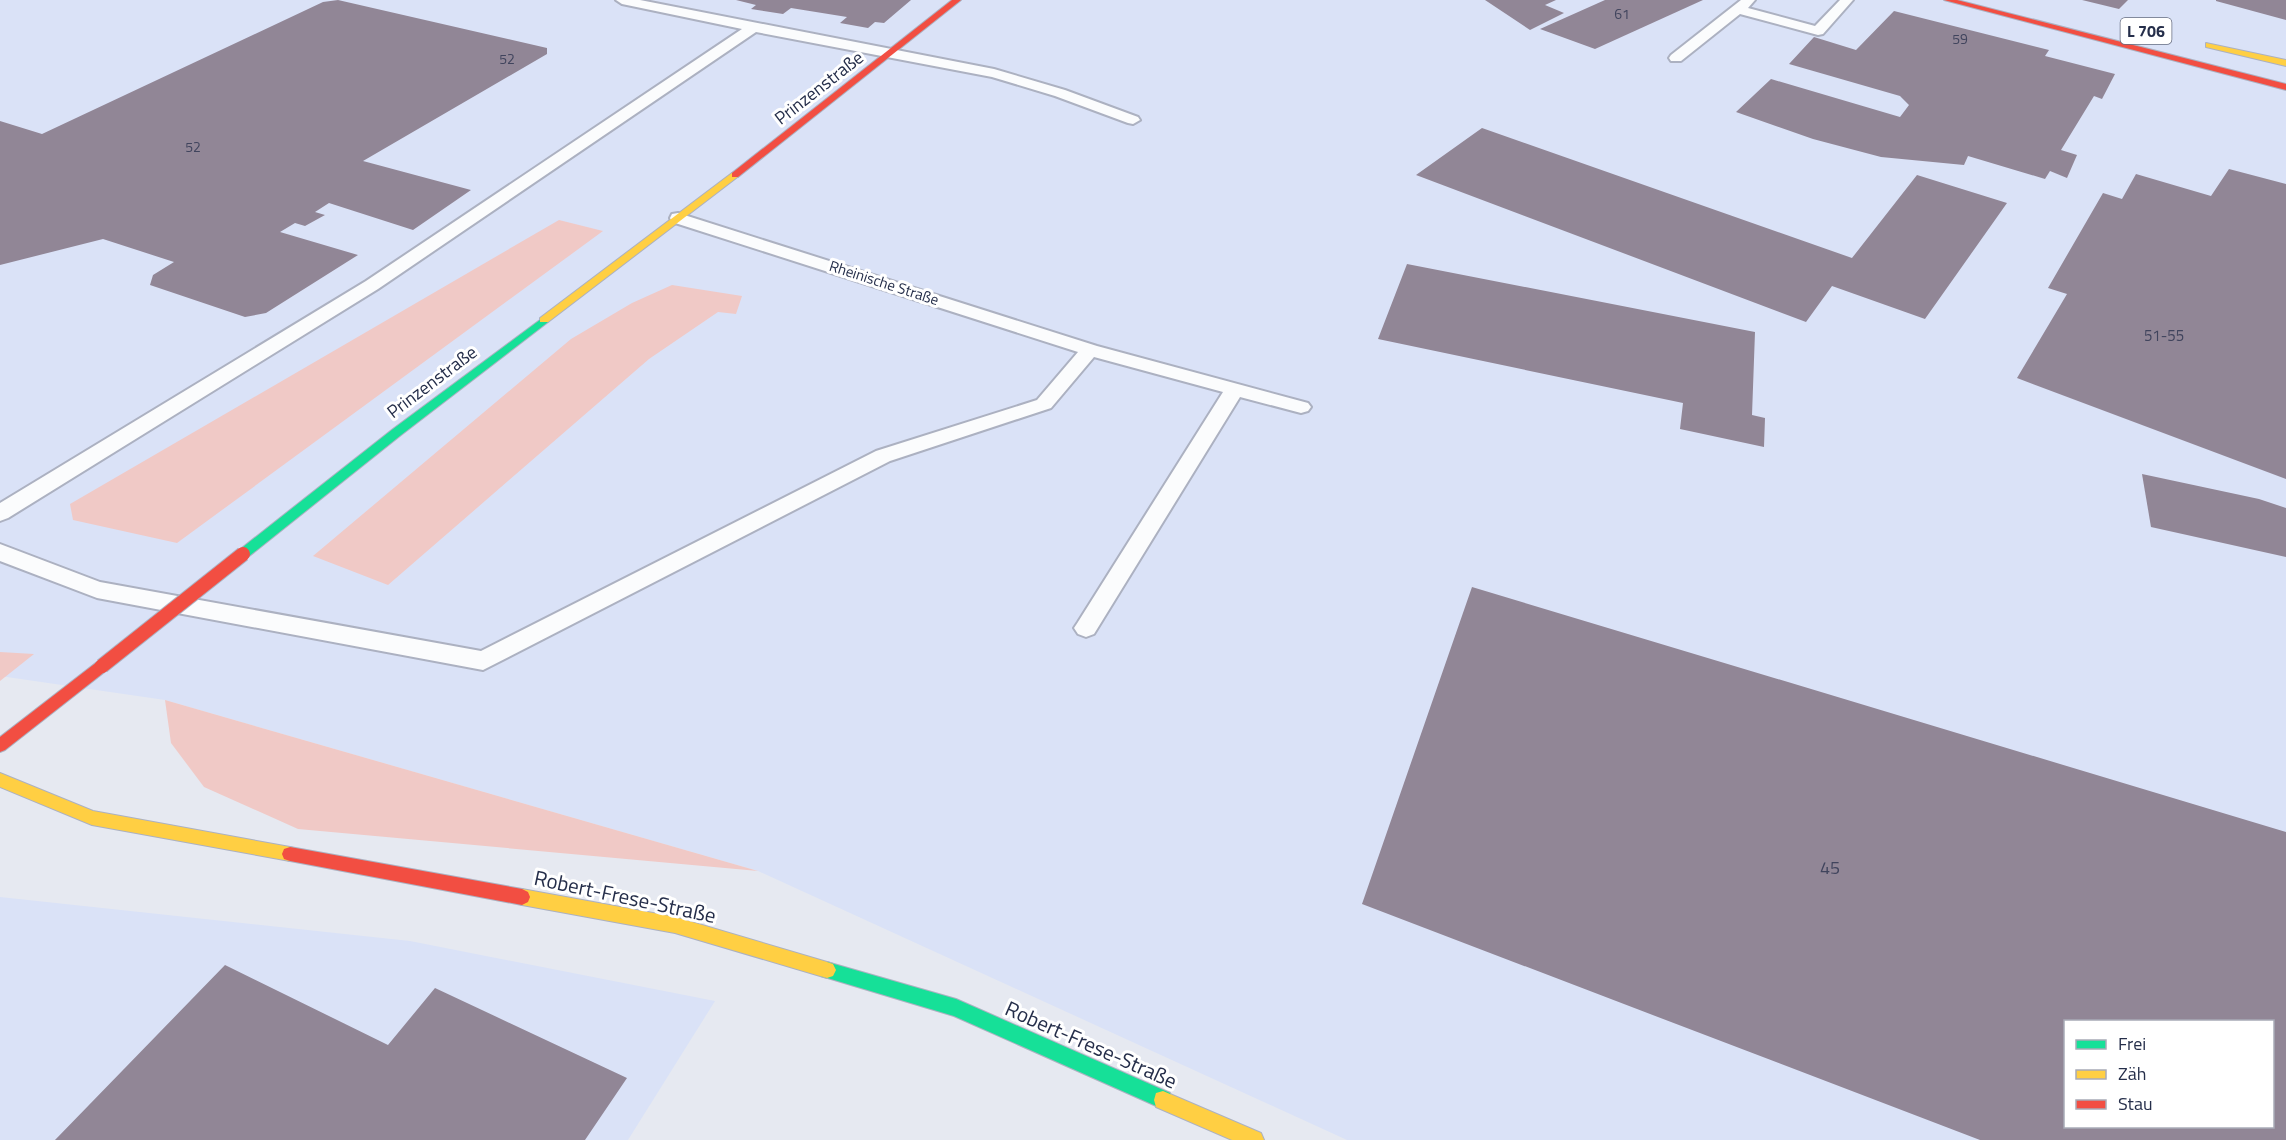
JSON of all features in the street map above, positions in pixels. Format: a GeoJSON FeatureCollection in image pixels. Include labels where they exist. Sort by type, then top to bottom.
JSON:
{"type":"FeatureCollection","features":[{"type":"Feature","properties":{"kind":"street","name":"Prinzenstraße"},"geometry":{"type":"LineString","coordinates":[[0,746],[396,432],[892,54],[957,0]]}},
{"type":"Feature","properties":{"kind":"street","name":"L 706"},"geometry":{"type":"LineString","coordinates":[[1948,0],[2286,87]]}},
{"type":"Feature","properties":{"kind":"street","name":"L 706"},"geometry":{"type":"LineString","coordinates":[[2193,42],[2286,63]]}},
{"type":"Feature","properties":{"kind":"street","name":"Robert-Frese-Straße"},"geometry":{"type":"LineString","coordinates":[[0,780],[92,818],[675,925],[956,1008],[1254,1140]]}},
{"type":"Feature","properties":{"kind":"lane","name":"Prinzenstraße"},"geometry":{"type":"LineString","coordinates":[[622,0],[892,54]]}},
{"type":"Feature","properties":{"kind":"lane"},"geometry":{"type":"LineString","coordinates":[[1676,58],[1744,4],[1818,31],[1847,0]]}},
{"type":"Feature","properties":{"kind":"lane"},"geometry":{"type":"LineString","coordinates":[[0,513],[372,285],[753,28]]}},
{"type":"Feature","properties":{"kind":"lane"},"geometry":{"type":"LineString","coordinates":[[892,54],[993,73],[1060,93],[1133,120]]}},
{"type":"Feature","properties":{"kind":"lane","name":"Rheinische Straße"},"geometry":{"type":"LineString","coordinates":[[678,218],[1090,350],[1301,407]]}},
{"type":"Feature","properties":{"kind":"lane"},"geometry":{"type":"LineString","coordinates":[[0,552],[96,590],[483,661],[883,456],[1044,404],[1090,350]]}},
{"type":"Feature","properties":{"kind":"lane"},"geometry":{"type":"LineString","coordinates":[[1086,628],[1234,390]]}},
{"type":"Feature","properties":{"kind":"shaded area"},"geometry":{"type":"Polygon","coordinates":[[[0,0],[2286,0],[2286,1140],[1347,1140],[758,871],[165,700],[0,676],[0,0]]]}},
{"type":"Feature","properties":{"kind":"shaded area"},"geometry":{"type":"Polygon","coordinates":[[[559,220],[603,231],[177,543],[73,520],[70,504],[559,220]]]}},
{"type":"Feature","properties":{"kind":"shaded area"},"geometry":{"type":"Polygon","coordinates":[[[672,285],[742,296],[736,314],[718,312],[649,359],[388,585],[313,556],[571,339],[632,303],[672,285]]]}},
{"type":"Feature","properties":{"kind":"shaded area"},"geometry":{"type":"Polygon","coordinates":[[[0,652],[34,654],[0,681],[0,652]]]}},
{"type":"Feature","properties":{"kind":"shaded area"},"geometry":{"type":"Polygon","coordinates":[[[165,700],[758,871],[298,829],[204,787],[171,743],[165,700]]]}},
{"type":"Feature","properties":{"kind":"shaded area"},"geometry":{"type":"Polygon","coordinates":[[[0,897],[410,941],[715,1001],[628,1140],[0,1140],[0,897]]]}},
{"type":"Feature","properties":{"kind":"building"},"geometry":{"type":"Polygon","coordinates":[[[338,0],[547,48],[547,54],[363,161],[471,190],[413,230],[329,203],[315,212],[325,215],[305,226],[295,223],[280,232],[358,255],[266,313],[245,317],[150,285],[153,275],[174,262],[103,239],[0,265],[0,121],[42,134],[323,2],[338,0]]]}},
{"type":"Feature","properties":{"kind":"building"},"geometry":{"type":"Polygon","coordinates":[[[736,0],[911,0],[884,23],[875,22],[868,28],[840,23],[847,17],[791,8],[783,14],[751,9],[756,5],[736,0]]]}},
{"type":"Feature","properties":{"kind":"building"},"geometry":{"type":"Polygon","coordinates":[[[1485,0],[1556,0],[1545,5],[1564,13],[1530,30],[1485,0]]]}},
{"type":"Feature","properties":{"kind":"building"},"geometry":{"type":"Polygon","coordinates":[[[1605,0],[1703,0],[1595,49],[1540,29],[1605,0]]]}},
{"type":"Feature","properties":{"kind":"building"},"geometry":{"type":"Polygon","coordinates":[[[2082,0],[2128,0],[2119,9],[2082,0]]]}},
{"type":"Feature","properties":{"kind":"building"},"geometry":{"type":"Polygon","coordinates":[[[2216,0],[2286,0],[2286,20],[2216,1],[2216,0]]]}},
{"type":"Feature","properties":{"kind":"building"},"geometry":{"type":"Polygon","coordinates":[[[1894,11],[2049,50],[2045,56],[2115,74],[2102,99],[2094,96],[2061,150],[2077,155],[2067,178],[2050,171],[2045,179],[1968,156],[1964,165],[1881,157],[1813,139],[1736,112],[1771,79],[1900,117],[1909,105],[1900,96],[1789,64],[1814,37],[1856,50],[1894,11]]]}},
{"type":"Feature","properties":{"kind":"building"},"geometry":{"type":"Polygon","coordinates":[[[1482,128],[1852,258],[1917,175],[2007,203],[1925,319],[1832,286],[1806,322],[1416,175],[1482,128]]]}},
{"type":"Feature","properties":{"kind":"building"},"geometry":{"type":"Polygon","coordinates":[[[2229,169],[2286,184],[2286,479],[2017,378],[2067,294],[2048,288],[2103,193],[2122,199],[2136,174],[2211,196],[2229,169]]]}},
{"type":"Feature","properties":{"kind":"building"},"geometry":{"type":"Polygon","coordinates":[[[1407,264],[1755,332],[1752,415],[1765,418],[1764,447],[1680,429],[1683,403],[1378,339],[1407,264]]]}},
{"type":"Feature","properties":{"kind":"building"},"geometry":{"type":"Polygon","coordinates":[[[2142,474],[2259,499],[2286,508],[2286,557],[2151,527],[2142,474]]]}},
{"type":"Feature","properties":{"kind":"building"},"geometry":{"type":"Polygon","coordinates":[[[1472,587],[2286,832],[2286,1140],[1980,1140],[1362,904],[1472,587]]]}},
{"type":"Feature","properties":{"kind":"building"},"geometry":{"type":"Polygon","coordinates":[[[225,965],[388,1045],[435,988],[627,1078],[585,1140],[55,1140],[225,965]]]}},
{"type":"Feature","properties":{"kind":"traffic: fast"},"geometry":{"type":"LineString","coordinates":[[243,554],[544,320]]}},
{"type":"Feature","properties":{"kind":"traffic: fast"},"geometry":{"type":"LineString","coordinates":[[827,970],[956,1008],[1163,1100]]}},
{"type":"Feature","properties":{"kind":"traffic: slow"},"geometry":{"type":"LineString","coordinates":[[2209,45],[2286,63]]}},
{"type":"Feature","properties":{"kind":"traffic: slow"},"geometry":{"type":"LineString","coordinates":[[544,320],[735,175]]}},
{"type":"Feature","properties":{"kind":"traffic: slow"},"geometry":{"type":"LineString","coordinates":[[0,780],[92,818],[290,854]]}},
{"type":"Feature","properties":{"kind":"traffic: slow"},"geometry":{"type":"LineString","coordinates":[[522,897],[675,925],[827,970]]}},
{"type":"Feature","properties":{"kind":"traffic: slow"},"geometry":{"type":"LineString","coordinates":[[1163,1100],[1254,1140]]}},
{"type":"Feature","properties":{"kind":"traffic: jam"},"geometry":{"type":"LineString","coordinates":[[735,175],[957,0]]}},
{"type":"Feature","properties":{"kind":"traffic: jam"},"geometry":{"type":"LineString","coordinates":[[1948,0],[2286,87]]}},
{"type":"Feature","properties":{"kind":"traffic: jam"},"geometry":{"type":"LineString","coordinates":[[102,666],[243,554]]}},
{"type":"Feature","properties":{"kind":"traffic: jam"},"geometry":{"type":"LineString","coordinates":[[0,746],[102,666]]}},
{"type":"Feature","properties":{"kind":"traffic: jam"},"geometry":{"type":"LineString","coordinates":[[290,854],[522,897]]}}]}
